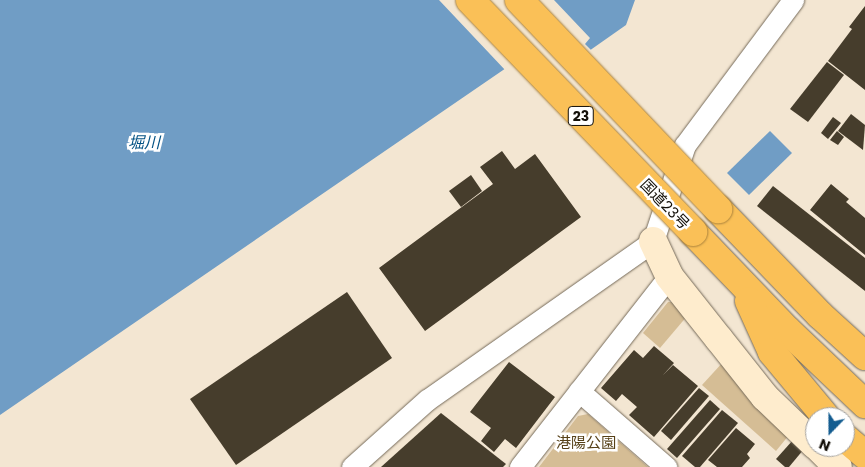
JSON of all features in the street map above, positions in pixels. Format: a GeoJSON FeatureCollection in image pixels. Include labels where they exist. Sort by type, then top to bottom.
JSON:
{"type":"FeatureCollection","features":[{"type":"Feature","properties":{"kind":"highway","name":"国道23号"},"geometry":{"type":"LineString","coordinates":[[470,0],[742,283],[865,404]]}},
{"type":"Feature","properties":{"kind":"highway","name":"23"},"geometry":{"type":"LineString","coordinates":[[519,0],[820,315],[865,356]]}},
{"type":"Feature","properties":{"kind":"highway","name":"23"},"geometry":{"type":"LineString","coordinates":[[776,268],[865,332]]}},
{"type":"Feature","properties":{"kind":"highway","name":"23"},"geometry":{"type":"LineString","coordinates":[[742,283],[772,352],[818,407]]}},
{"type":"Feature","properties":{"kind":"street"},"geometry":{"type":"LineString","coordinates":[[352,467],[427,400],[653,241],[685,145],[793,0]]}},
{"type":"Feature","properties":{"kind":"street"},"geometry":{"type":"LineString","coordinates":[[653,241],[669,276],[765,397],[805,435]]}},
{"type":"Feature","properties":{"kind":"street"},"geometry":{"type":"LineString","coordinates":[[520,467],[669,276]]}},
{"type":"Feature","properties":{"kind":"street"},"geometry":{"type":"LineString","coordinates":[[579,391],[666,467]]}},
{"type":"Feature","properties":{"kind":"green space"},"geometry":{"type":"Polygon","coordinates":[[[668,302],[679,302],[688,315],[660,348],[643,333],[668,302]]]}},
{"type":"Feature","properties":{"kind":"green space"},"geometry":{"type":"Polygon","coordinates":[[[724,361],[789,435],[776,451],[702,385],[724,361]]]}},
{"type":"Feature","properties":{"kind":"green space","name":"港陽公園"},"geometry":{"type":"Polygon","coordinates":[[[588,414],[648,467],[539,467],[578,416],[588,414]]]}},
{"type":"Feature","properties":{"kind":"water","name":"堀川"},"geometry":{"type":"Polygon","coordinates":[[[0,0],[635,0],[626,25],[532,91],[509,66],[0,415],[0,0]]]}},
{"type":"Feature","properties":{"kind":"water"},"geometry":{"type":"Polygon","coordinates":[[[770,131],[792,153],[749,195],[727,173],[770,131]]]}},
{"type":"Feature","properties":{"kind":"pier"},"geometry":{"type":"Polygon","coordinates":[[[439,0],[554,0],[590,38],[585,44],[593,52],[531,93],[508,69],[506,71],[439,0]]]}},
{"type":"Feature","properties":{"kind":"building"},"geometry":{"type":"Polygon","coordinates":[[[865,6],[865,90],[828,61],[852,29],[849,27],[865,6]]]}},
{"type":"Feature","properties":{"kind":"building"},"geometry":{"type":"Polygon","coordinates":[[[827,62],[844,75],[808,122],[790,109],[827,62]]]}},
{"type":"Feature","properties":{"kind":"building"},"geometry":{"type":"Polygon","coordinates":[[[851,114],[865,125],[863,150],[838,131],[851,114]]]}},
{"type":"Feature","properties":{"kind":"building"},"geometry":{"type":"Polygon","coordinates":[[[833,117],[841,123],[828,139],[821,133],[833,117]]]}},
{"type":"Feature","properties":{"kind":"building"},"geometry":{"type":"Polygon","coordinates":[[[837,131],[844,137],[838,145],[830,140],[837,131]]]}},
{"type":"Feature","properties":{"kind":"building"},"geometry":{"type":"Polygon","coordinates":[[[502,151],[515,169],[535,154],[581,217],[425,331],[379,268],[493,184],[480,167],[502,151]]]}},
{"type":"Feature","properties":{"kind":"building"},"geometry":{"type":"Polygon","coordinates":[[[471,175],[482,191],[461,207],[449,191],[471,175]]]}},
{"type":"Feature","properties":{"kind":"building"},"geometry":{"type":"Polygon","coordinates":[[[831,184],[849,199],[846,202],[865,218],[865,255],[810,210],[831,184]]]}},
{"type":"Feature","properties":{"kind":"building"},"geometry":{"type":"Polygon","coordinates":[[[773,186],[865,258],[865,291],[757,206],[773,186]]]}},
{"type":"Feature","properties":{"kind":"building"},"geometry":{"type":"Polygon","coordinates":[[[347,292],[392,358],[236,465],[190,399],[347,292]]]}},
{"type":"Feature","properties":{"kind":"building"},"geometry":{"type":"Polygon","coordinates":[[[654,346],[674,363],[663,375],[673,365],[698,386],[654,437],[629,415],[637,407],[622,394],[616,401],[601,388],[634,350],[643,358],[654,346]]]}},
{"type":"Feature","properties":{"kind":"building"},"geometry":{"type":"Polygon","coordinates":[[[509,362],[555,397],[516,448],[505,439],[494,452],[481,441],[491,428],[470,412],[509,362]]]}},
{"type":"Feature","properties":{"kind":"building"},"geometry":{"type":"Polygon","coordinates":[[[699,388],[709,396],[671,440],[661,431],[699,388]]]}},
{"type":"Feature","properties":{"kind":"building"},"geometry":{"type":"Polygon","coordinates":[[[710,400],[720,409],[677,458],[667,449],[710,400]]]}},
{"type":"Feature","properties":{"kind":"building"},"geometry":{"type":"Polygon","coordinates":[[[722,410],[738,423],[700,467],[695,467],[682,456],[722,410]]]}},
{"type":"Feature","properties":{"kind":"building"},"geometry":{"type":"Polygon","coordinates":[[[441,413],[506,464],[503,467],[381,467],[441,413]]]}},
{"type":"Feature","properties":{"kind":"building"},"geometry":{"type":"Polygon","coordinates":[[[736,428],[755,444],[747,454],[750,458],[742,467],[717,467],[708,460],[736,428]]]}},
{"type":"Feature","properties":{"kind":"building"},"geometry":{"type":"Polygon","coordinates":[[[793,440],[804,449],[789,467],[785,467],[776,459],[793,440]]]}}]}
